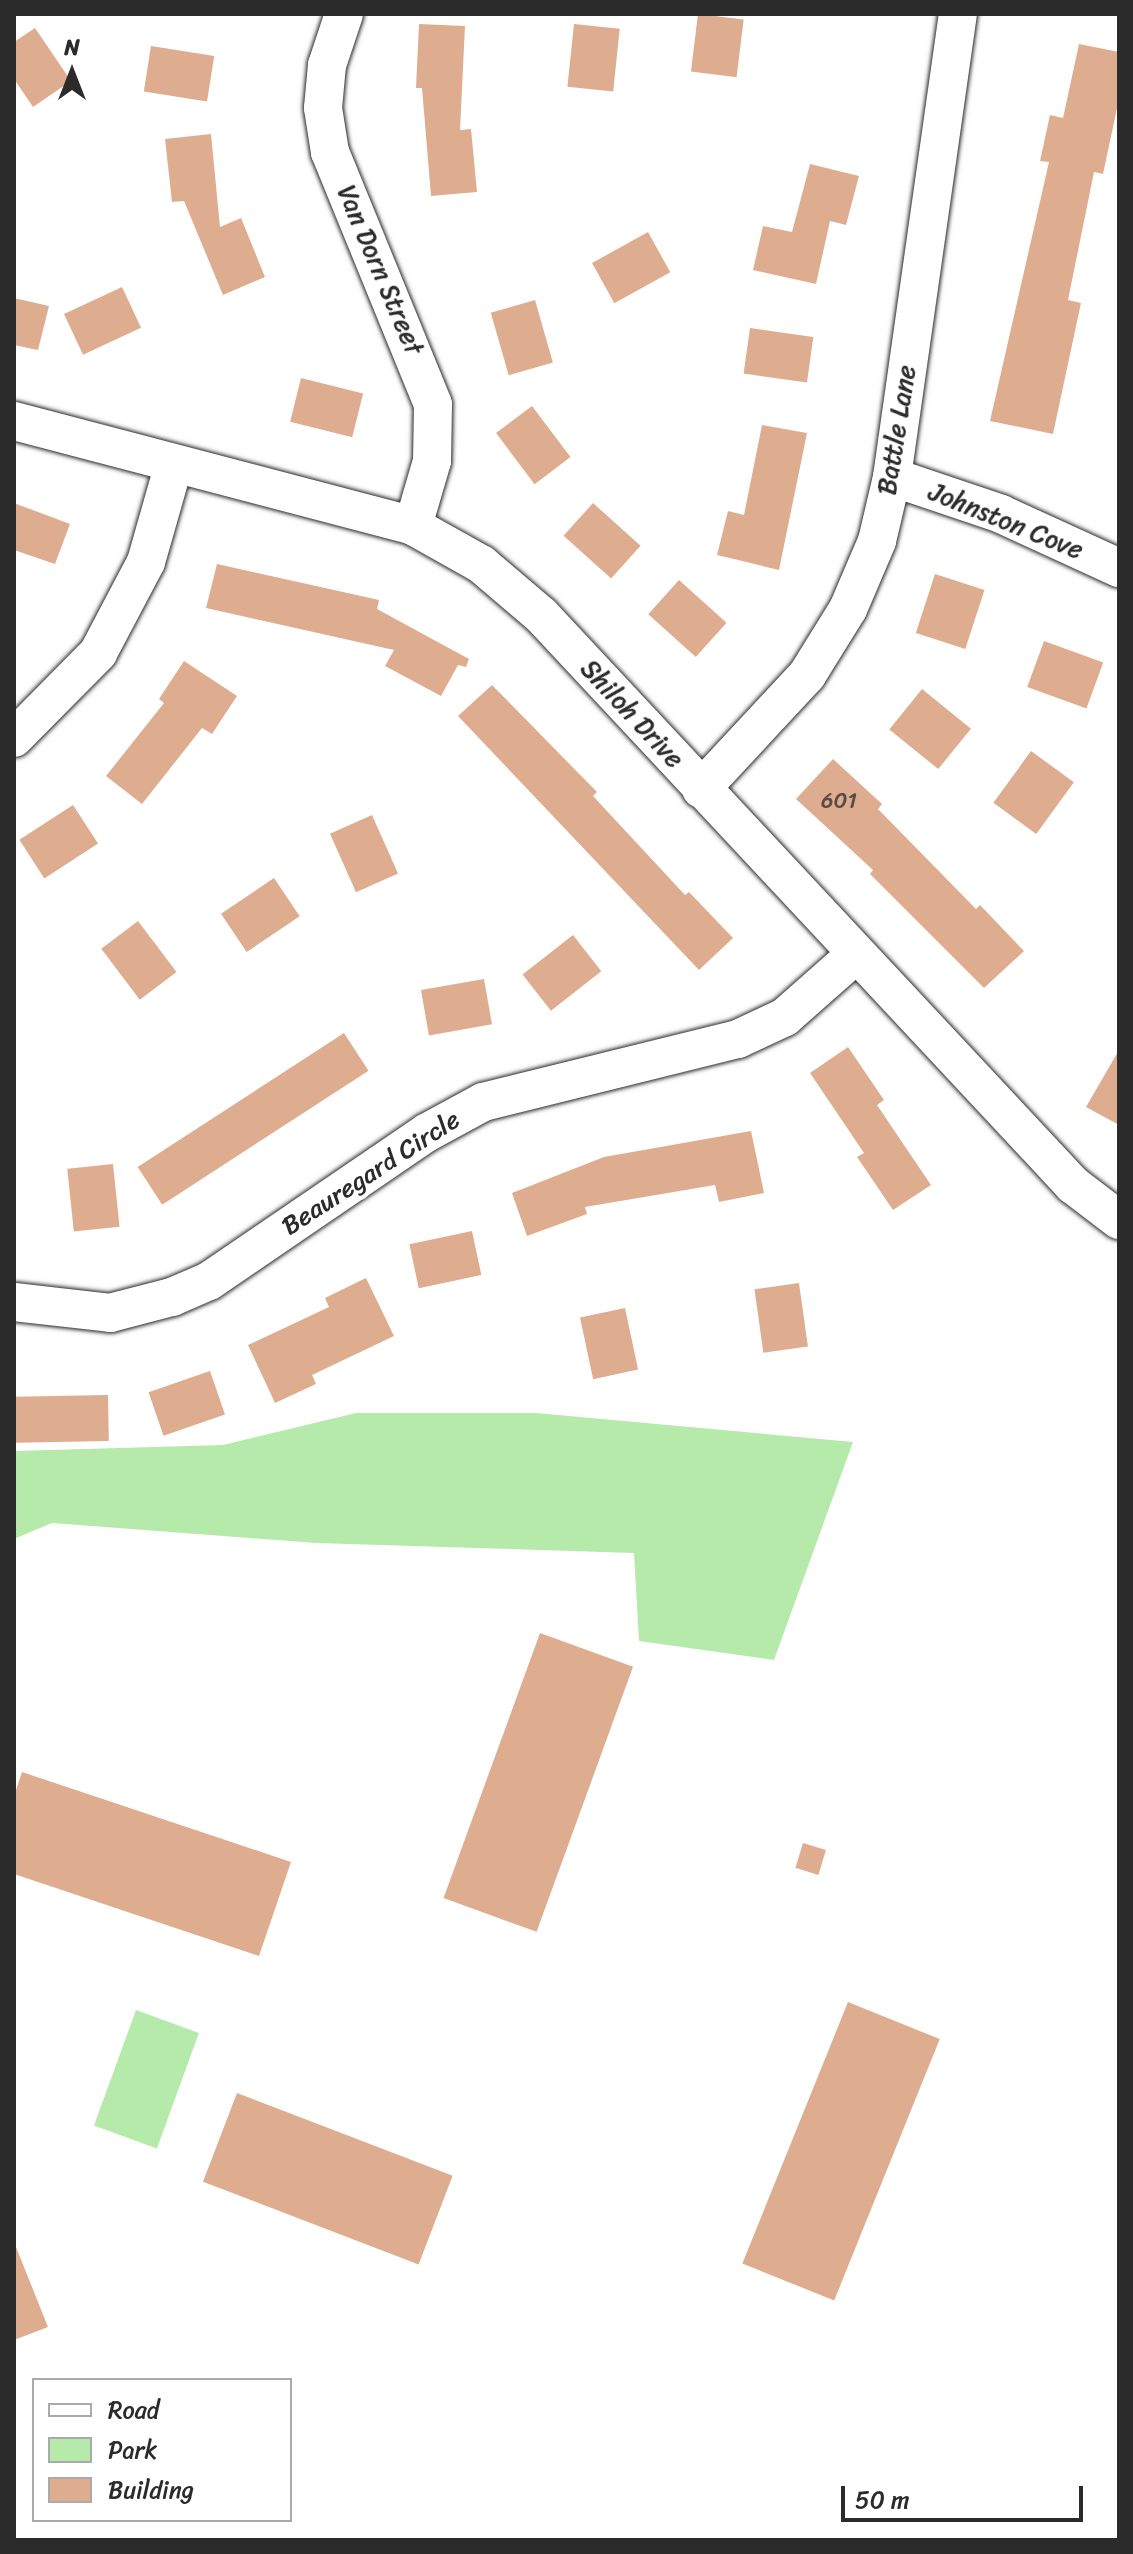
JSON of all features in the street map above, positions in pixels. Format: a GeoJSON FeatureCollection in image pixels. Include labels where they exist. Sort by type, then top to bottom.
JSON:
{"type":"FeatureCollection","features":[{"type":"Feature","properties":{"kind":"street","name":"Van Dorn Street"},"geometry":{"type":"LineString","coordinates":[[344,14],[327,65],[323,108],[330,152],[433,405],[432,461],[413,526]]}},
{"type":"Feature","properties":{"kind":"street","name":"Battle Lane"},"geometry":{"type":"LineString","coordinates":[[701,789],[807,675],[848,609],[877,541],[892,477],[958,14]]}},
{"type":"Feature","properties":{"kind":"street","name":"Shiloh Drive"},"geometry":{"type":"LineString","coordinates":[[14,421],[413,526],[481,564],[541,615],[854,956],[1073,1185],[1119,1220]]}},
{"type":"Feature","properties":{"kind":"street"},"geometry":{"type":"LineString","coordinates":[[14,738],[98,653],[146,562],[174,464]]}},
{"type":"Feature","properties":{"kind":"street","name":"Johnston Cove"},"geometry":{"type":"LineString","coordinates":[[892,477],[1001,514],[1119,568]]}},
{"type":"Feature","properties":{"kind":"street","name":"Beauregard Circle"},"geometry":{"type":"LineString","coordinates":[[14,1302],[110,1313],[172,1297],[209,1281],[426,1133],[483,1102],[738,1039],[785,1017],[854,956]]}},
{"type":"Feature","properties":{"kind":"green space"},"geometry":{"type":"Polygon","coordinates":[[[356,1413],[536,1413],[853,1442],[774,1660],[639,1641],[634,1553],[316,1543],[52,1523],[14,1539],[14,1451],[223,1445],[356,1413]]]}},
{"type":"Feature","properties":{"kind":"green space"},"geometry":{"type":"Polygon","coordinates":[[[136,2010],[199,2033],[157,2148],[94,2126],[136,2010]]]}},
{"type":"Feature","properties":{"kind":"building"},"geometry":{"type":"Polygon","coordinates":[[[698,14],[744,20],[737,77],[691,72],[698,14]]]}},
{"type":"Feature","properties":{"kind":"building"},"geometry":{"type":"Polygon","coordinates":[[[419,24],[465,26],[460,130],[471,129],[477,192],[431,196],[422,88],[416,88],[419,24]]]}},
{"type":"Feature","properties":{"kind":"building"},"geometry":{"type":"Polygon","coordinates":[[[574,24],[620,29],[613,91],[567,87],[574,24]]]}},
{"type":"Feature","properties":{"kind":"building"},"geometry":{"type":"Polygon","coordinates":[[[35,28],[71,81],[33,107],[14,79],[14,42],[35,28]]]}},
{"type":"Feature","properties":{"kind":"building"},"geometry":{"type":"Polygon","coordinates":[[[1079,44],[1119,52],[1119,99],[1103,174],[1094,172],[1068,300],[1081,303],[1053,434],[990,421],[1049,162],[1040,161],[1050,115],[1063,118],[1079,44]]]}},
{"type":"Feature","properties":{"kind":"building"},"geometry":{"type":"Polygon","coordinates":[[[151,46],[214,56],[207,101],[144,91],[151,46]]]}},
{"type":"Feature","properties":{"kind":"building"},"geometry":{"type":"Polygon","coordinates":[[[211,134],[220,227],[241,218],[265,277],[223,295],[184,201],[172,202],[165,139],[211,134]]]}},
{"type":"Feature","properties":{"kind":"building"},"geometry":{"type":"Polygon","coordinates":[[[810,164],[859,176],[846,225],[830,221],[816,284],[753,270],[763,226],[792,232],[810,164]]]}},
{"type":"Feature","properties":{"kind":"building"},"geometry":{"type":"Polygon","coordinates":[[[648,232],[670,272],[614,303],[592,263],[648,232]]]}},
{"type":"Feature","properties":{"kind":"building"},"geometry":{"type":"Polygon","coordinates":[[[122,287],[141,328],[83,355],[64,314],[122,287]]]}},
{"type":"Feature","properties":{"kind":"building"},"geometry":{"type":"Polygon","coordinates":[[[14,298],[49,306],[38,350],[14,345],[14,298]]]}},
{"type":"Feature","properties":{"kind":"building"},"geometry":{"type":"Polygon","coordinates":[[[535,300],[553,362],[509,375],[491,313],[535,300]]]}},
{"type":"Feature","properties":{"kind":"building"},"geometry":{"type":"Polygon","coordinates":[[[750,328],[813,337],[807,382],[744,374],[750,328]]]}},
{"type":"Feature","properties":{"kind":"building"},"geometry":{"type":"Polygon","coordinates":[[[301,378],[363,393],[352,437],[290,422],[301,378]]]}},
{"type":"Feature","properties":{"kind":"building"},"geometry":{"type":"Polygon","coordinates":[[[532,406],[571,457],[535,484],[496,433],[532,406]]]}},
{"type":"Feature","properties":{"kind":"building"},"geometry":{"type":"Polygon","coordinates":[[[762,425],[807,433],[779,570],[717,555],[728,511],[744,515],[762,425]]]}},
{"type":"Feature","properties":{"kind":"building"},"geometry":{"type":"Polygon","coordinates":[[[14,503],[70,524],[55,564],[14,550],[14,503]]]}},
{"type":"Feature","properties":{"kind":"building"},"geometry":{"type":"Polygon","coordinates":[[[593,503],[641,546],[611,579],[564,536],[593,503]]]}},
{"type":"Feature","properties":{"kind":"building"},"geometry":{"type":"Polygon","coordinates":[[[217,564],[379,600],[377,609],[469,659],[466,667],[458,665],[441,696],[385,666],[394,650],[206,608],[217,564]]]}},
{"type":"Feature","properties":{"kind":"building"},"geometry":{"type":"Polygon","coordinates":[[[935,574],[984,590],[965,649],[916,633],[935,574]]]}},
{"type":"Feature","properties":{"kind":"building"},"geometry":{"type":"Polygon","coordinates":[[[679,580],[727,623],[696,657],[648,614],[679,580]]]}},
{"type":"Feature","properties":{"kind":"building"},"geometry":{"type":"Polygon","coordinates":[[[1044,641],[1103,663],[1086,709],[1027,687],[1044,641]]]}},
{"type":"Feature","properties":{"kind":"building"},"geometry":{"type":"Polygon","coordinates":[[[184,661],[237,696],[212,734],[202,728],[142,804],[106,776],[164,703],[159,699],[184,661]]]}},
{"type":"Feature","properties":{"kind":"building"},"geometry":{"type":"Polygon","coordinates":[[[492,685],[597,792],[593,796],[685,895],[689,892],[733,938],[699,970],[458,716],[492,685]]]}},
{"type":"Feature","properties":{"kind":"building"},"geometry":{"type":"Polygon","coordinates":[[[922,689],[971,729],[938,769],[889,729],[922,689]]]}},
{"type":"Feature","properties":{"kind":"building"},"geometry":{"type":"Polygon","coordinates":[[[1031,751],[1074,782],[1036,834],[993,803],[1031,751]]]}},
{"type":"Feature","properties":{"kind":"building"},"geometry":{"type":"Polygon","coordinates":[[[833,759],[882,804],[878,809],[976,909],[980,905],[1024,951],[984,988],[870,874],[873,870],[796,799],[833,759]]]}},
{"type":"Feature","properties":{"kind":"building"},"geometry":{"type":"Polygon","coordinates":[[[73,805],[98,844],[44,878],[19,840],[73,805]]]}},
{"type":"Feature","properties":{"kind":"building"},"geometry":{"type":"Polygon","coordinates":[[[372,815],[398,873],[356,892],[330,834],[372,815]]]}},
{"type":"Feature","properties":{"kind":"building"},"geometry":{"type":"Polygon","coordinates":[[[274,878],[300,916],[247,952],[221,914],[274,878]]]}},
{"type":"Feature","properties":{"kind":"building"},"geometry":{"type":"Polygon","coordinates":[[[138,921],[177,972],[140,1000],[101,949],[138,921]]]}},
{"type":"Feature","properties":{"kind":"building"},"geometry":{"type":"Polygon","coordinates":[[[573,935],[601,971],[551,1011],[523,974],[573,935]]]}},
{"type":"Feature","properties":{"kind":"building"},"geometry":{"type":"Polygon","coordinates":[[[484,979],[492,1024],[429,1035],[421,990],[484,979]]]}},
{"type":"Feature","properties":{"kind":"building"},"geometry":{"type":"Polygon","coordinates":[[[344,1033],[369,1071],[162,1205],[138,1167],[344,1033]]]}},
{"type":"Feature","properties":{"kind":"building"},"geometry":{"type":"Polygon","coordinates":[[[848,1047],[884,1100],[877,1105],[931,1185],[893,1210],[857,1157],[864,1153],[810,1073],[848,1047]]]}},
{"type":"Feature","properties":{"kind":"building"},"geometry":{"type":"Polygon","coordinates":[[[1119,1050],[1119,1125],[1086,1107],[1119,1050]]]}},
{"type":"Feature","properties":{"kind":"building"},"geometry":{"type":"Polygon","coordinates":[[[751,1131],[764,1193],[719,1202],[715,1185],[585,1207],[587,1214],[527,1236],[512,1193],[604,1157],[751,1131]]]}},
{"type":"Feature","properties":{"kind":"building"},"geometry":{"type":"Polygon","coordinates":[[[113,1164],[120,1227],[74,1231],[67,1169],[113,1164]]]}},
{"type":"Feature","properties":{"kind":"building"},"geometry":{"type":"Polygon","coordinates":[[[472,1231],[481,1275],[419,1288],[409,1244],[472,1231]]]}},
{"type":"Feature","properties":{"kind":"building"},"geometry":{"type":"Polygon","coordinates":[[[366,1278],[394,1336],[312,1375],[316,1384],[275,1403],[248,1345],[329,1307],[325,1298],[366,1278]]]}},
{"type":"Feature","properties":{"kind":"building"},"geometry":{"type":"Polygon","coordinates":[[[799,1283],[808,1346],[763,1353],[754,1289],[799,1283]]]}},
{"type":"Feature","properties":{"kind":"building"},"geometry":{"type":"Polygon","coordinates":[[[625,1308],[638,1370],[593,1379],[580,1318],[625,1308]]]}},
{"type":"Feature","properties":{"kind":"building"},"geometry":{"type":"Polygon","coordinates":[[[210,1371],[225,1414],[164,1436],[149,1392],[210,1371]]]}},
{"type":"Feature","properties":{"kind":"building"},"geometry":{"type":"Polygon","coordinates":[[[108,1395],[109,1441],[15,1443],[14,1397],[108,1395]]]}},
{"type":"Feature","properties":{"kind":"building"},"geometry":{"type":"Polygon","coordinates":[[[540,1633],[633,1667],[537,1932],[444,1898],[540,1633]]]}},
{"type":"Feature","properties":{"kind":"building"},"geometry":{"type":"Polygon","coordinates":[[[22,1772],[291,1862],[259,1956],[14,1874],[14,1796],[22,1772]]]}},
{"type":"Feature","properties":{"kind":"building"},"geometry":{"type":"Polygon","coordinates":[[[803,1843],[826,1850],[818,1875],[795,1868],[803,1843]]]}},
{"type":"Feature","properties":{"kind":"building"},"geometry":{"type":"Polygon","coordinates":[[[848,2002],[940,2039],[834,2301],[742,2263],[848,2002]]]}},
{"type":"Feature","properties":{"kind":"building"},"geometry":{"type":"Polygon","coordinates":[[[237,2093],[453,2176],[419,2264],[203,2182],[237,2093]]]}},
{"type":"Feature","properties":{"kind":"building"},"geometry":{"type":"Polygon","coordinates":[[[14,2242],[48,2327],[14,2340],[14,2242]]]}}]}
